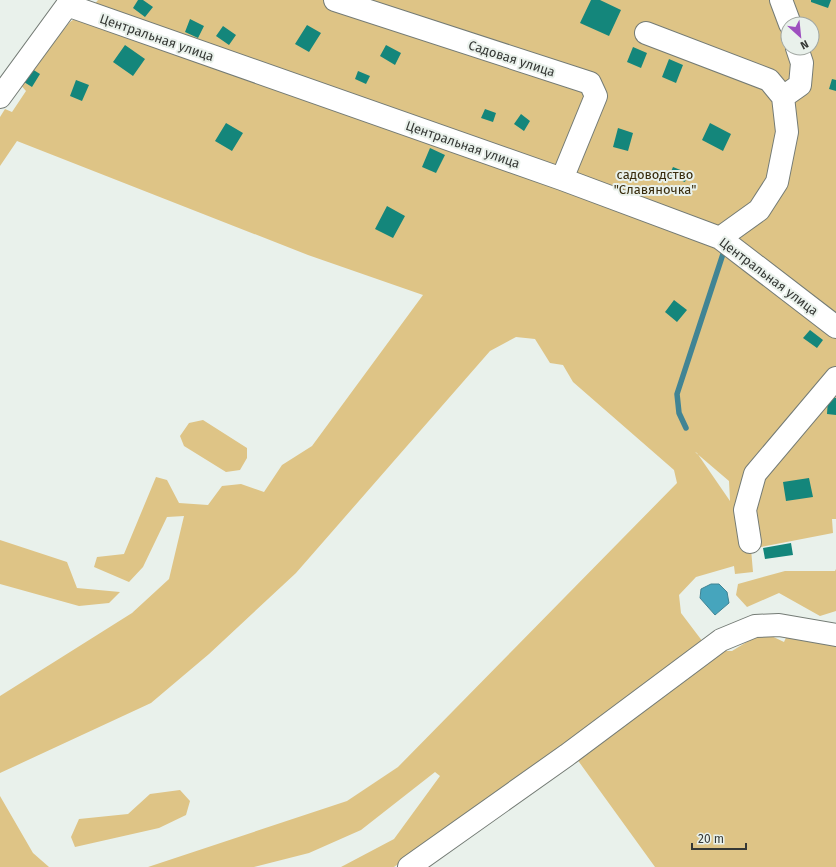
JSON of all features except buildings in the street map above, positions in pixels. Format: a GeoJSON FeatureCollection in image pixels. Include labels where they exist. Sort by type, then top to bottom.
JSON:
{"type":"FeatureCollection","features":[{"type":"Feature","properties":{"kind":"street","name":"Садовая улица"},"geometry":{"type":"LineString","coordinates":[[335,0],[590,83],[596,96],[562,179]]}},
{"type":"Feature","properties":{"kind":"street"},"geometry":{"type":"LineString","coordinates":[[781,0],[787,16]]}},
{"type":"Feature","properties":{"kind":"street","name":"Центральная улица"},"geometry":{"type":"LineString","coordinates":[[69,3],[562,179],[720,238],[836,327]]}},
{"type":"Feature","properties":{"kind":"street"},"geometry":{"type":"LineString","coordinates":[[0,97],[69,3]]}},
{"type":"Feature","properties":{"kind":"street"},"geometry":{"type":"LineString","coordinates":[[646,33],[769,80],[783,97],[787,132],[776,182],[759,210],[720,238]]}},
{"type":"Feature","properties":{"kind":"street"},"geometry":{"type":"LineString","coordinates":[[783,97],[800,84],[802,63],[800,56]]}},
{"type":"Feature","properties":{"kind":"street"},"geometry":{"type":"LineString","coordinates":[[750,542],[745,510],[755,474],[836,378]]}},
{"type":"Feature","properties":{"kind":"street"},"geometry":{"type":"LineString","coordinates":[[409,867],[567,755],[721,640],[756,626],[779,625],[836,635]]}},
{"type":"Feature","properties":{"kind":"green space","name":"садоводство \"Славяночка\""},"geometry":{"type":"Polygon","coordinates":[[[98,0],[836,0],[836,519],[832,519],[833,533],[751,549],[753,572],[735,574],[734,566],[696,577],[679,595],[681,613],[706,646],[394,867],[341,867],[394,839],[440,776],[435,772],[361,830],[309,853],[254,867],[148,867],[347,801],[398,767],[677,483],[674,470],[573,382],[563,365],[550,363],[535,339],[516,337],[490,351],[296,573],[209,654],[151,703],[0,773],[0,696],[132,613],[169,579],[184,516],[167,517],[143,567],[129,582],[94,567],[97,557],[124,554],[156,477],[167,480],[179,503],[208,505],[222,486],[241,484],[264,492],[282,465],[312,446],[423,295],[308,255],[17,141],[0,166],[0,117],[5,109],[12,112],[26,91],[19,83],[70,22],[92,7],[98,0]],[[698,455],[730,501],[729,481],[698,455]]]}},
{"type":"Feature","properties":{"kind":"green space"},"geometry":{"type":"Polygon","coordinates":[[[203,420],[247,448],[247,458],[240,470],[226,472],[184,446],[180,436],[189,423],[203,420]]]}},
{"type":"Feature","properties":{"kind":"green space"},"geometry":{"type":"Polygon","coordinates":[[[0,540],[67,562],[77,588],[120,592],[109,603],[79,606],[0,584],[0,540]]]}},
{"type":"Feature","properties":{"kind":"green space"},"geometry":{"type":"Polygon","coordinates":[[[836,569],[836,611],[820,616],[779,593],[747,607],[736,595],[738,584],[785,571],[835,571],[836,569]]]}},
{"type":"Feature","properties":{"kind":"green space"},"geometry":{"type":"Polygon","coordinates":[[[789,631],[836,641],[836,867],[655,867],[574,755],[713,651],[732,651],[763,632],[784,642],[789,631]]]}},
{"type":"Feature","properties":{"kind":"green space"},"geometry":{"type":"Polygon","coordinates":[[[180,790],[190,801],[186,815],[159,828],[75,847],[71,837],[79,819],[128,814],[150,794],[180,790]]]}},
{"type":"Feature","properties":{"kind":"green space"},"geometry":{"type":"Polygon","coordinates":[[[0,796],[33,853],[49,867],[0,867],[0,796]]]}},
{"type":"Feature","properties":{"kind":"water"},"geometry":{"type":"Polygon","coordinates":[[[711,584],[719,584],[727,592],[729,603],[715,615],[700,598],[701,589],[711,584]]]}},
{"type":"Feature","properties":{"kind":"waterway"},"geometry":{"type":"LineString","coordinates":[[686,428],[679,413],[677,394],[723,254]]}}]}
